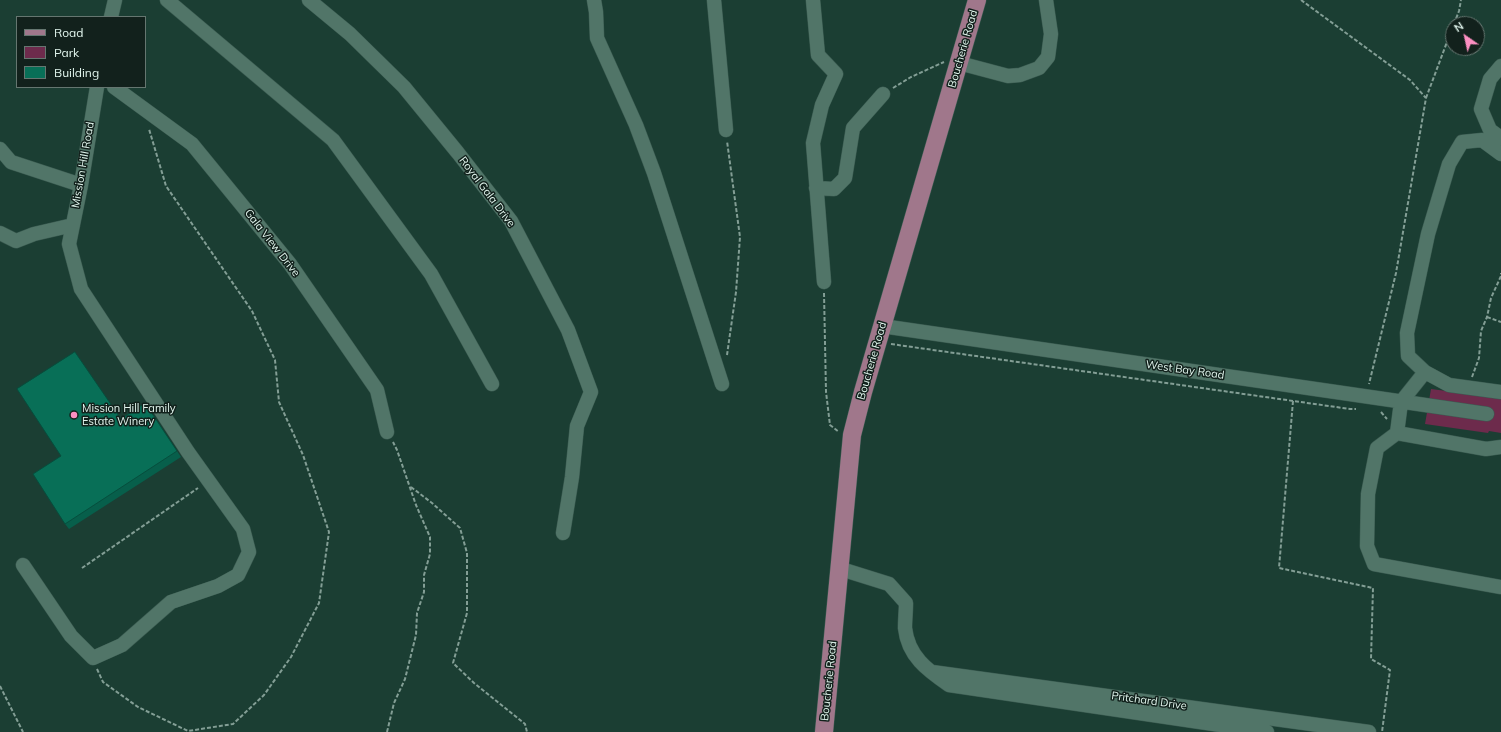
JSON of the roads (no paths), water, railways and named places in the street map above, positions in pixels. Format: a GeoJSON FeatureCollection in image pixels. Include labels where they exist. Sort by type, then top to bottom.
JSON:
{"type":"FeatureCollection","features":[{"type":"Feature","properties":{"kind":"main road","name":"Boucherie Road"},"geometry":{"type":"LineString","coordinates":[[824,732],[852,435],[977,0]]}},
{"type":"Feature","properties":{"kind":"street"},"geometry":{"type":"LineString","coordinates":[[111,16],[115,0]]}},
{"type":"Feature","properties":{"kind":"street"},"geometry":{"type":"LineString","coordinates":[[167,0],[333,140],[432,274],[492,384]]}},
{"type":"Feature","properties":{"kind":"street","name":"Royal Gala Drive"},"geometry":{"type":"LineString","coordinates":[[309,0],[350,34],[404,87],[458,152],[510,221],[568,330],[591,392],[577,426],[564,533]]}},
{"type":"Feature","properties":{"kind":"street"},"geometry":{"type":"LineString","coordinates":[[714,0],[726,130]]}},
{"type":"Feature","properties":{"kind":"street"},"geometry":{"type":"LineString","coordinates":[[813,0],[818,55],[836,74],[822,105],[812,143],[824,282]]}},
{"type":"Feature","properties":{"kind":"street"},"geometry":{"type":"LineString","coordinates":[[958,63],[1008,76],[1020,75],[1038,68],[1048,57],[1051,34],[1046,0]]}},
{"type":"Feature","properties":{"kind":"street"},"geometry":{"type":"LineString","coordinates":[[595,6],[597,38],[636,125],[654,173],[722,384]]}},
{"type":"Feature","properties":{"kind":"street"},"geometry":{"type":"LineString","coordinates":[[1501,66],[1490,79],[1481,109],[1490,130],[1501,138]]}},
{"type":"Feature","properties":{"kind":"street","name":"Mission Hill Road"},"geometry":{"type":"LineString","coordinates":[[23,565],[71,636],[93,658],[122,645],[171,602],[218,586],[238,575],[249,552],[243,529],[188,452],[81,289],[69,244],[81,185],[97,88]]}},
{"type":"Feature","properties":{"kind":"street","name":"Gala View Drive"},"geometry":{"type":"LineString","coordinates":[[115,88],[192,144],[290,264],[377,390],[387,432]]}},
{"type":"Feature","properties":{"kind":"street"},"geometry":{"type":"LineString","coordinates":[[816,188],[834,189],[845,178],[852,128],[883,94]]}},
{"type":"Feature","properties":{"kind":"street"},"geometry":{"type":"LineString","coordinates":[[1501,154],[1482,140],[1462,142],[1449,164],[1428,234],[1407,333],[1408,356],[1425,372],[1449,385],[1501,392]]}},
{"type":"Feature","properties":{"kind":"street"},"geometry":{"type":"LineString","coordinates":[[0,149],[11,162],[81,185]]}},
{"type":"Feature","properties":{"kind":"street"},"geometry":{"type":"LineString","coordinates":[[0,233],[16,241],[34,234],[73,226]]}},
{"type":"Feature","properties":{"kind":"street","name":"West Bay Road"},"geometry":{"type":"LineString","coordinates":[[880,334],[1366,396],[1487,414]]}},
{"type":"Feature","properties":{"kind":"street"},"geometry":{"type":"LineString","coordinates":[[1425,372],[1401,402],[1398,428],[1378,448],[1368,494],[1367,546],[1374,564],[1501,587]]}},
{"type":"Feature","properties":{"kind":"street"},"geometry":{"type":"LineString","coordinates":[[1398,428],[1486,449],[1501,447]]}},
{"type":"Feature","properties":{"kind":"street","name":"Pritchard Drive"},"geometry":{"type":"LineString","coordinates":[[840,569],[889,584],[906,603],[905,628],[912,652],[929,672],[949,685],[1267,732]]}},
{"type":"Feature","properties":{"kind":"street","name":"Pritchard Drive"},"geometry":{"type":"LineString","coordinates":[[929,672],[1369,732]]}},
{"type":"Feature","properties":{"kind":"place","name":"Mission Hill Family Estate Winery"},"geometry":{"type":"Point","coordinates":[74,415]}}]}
